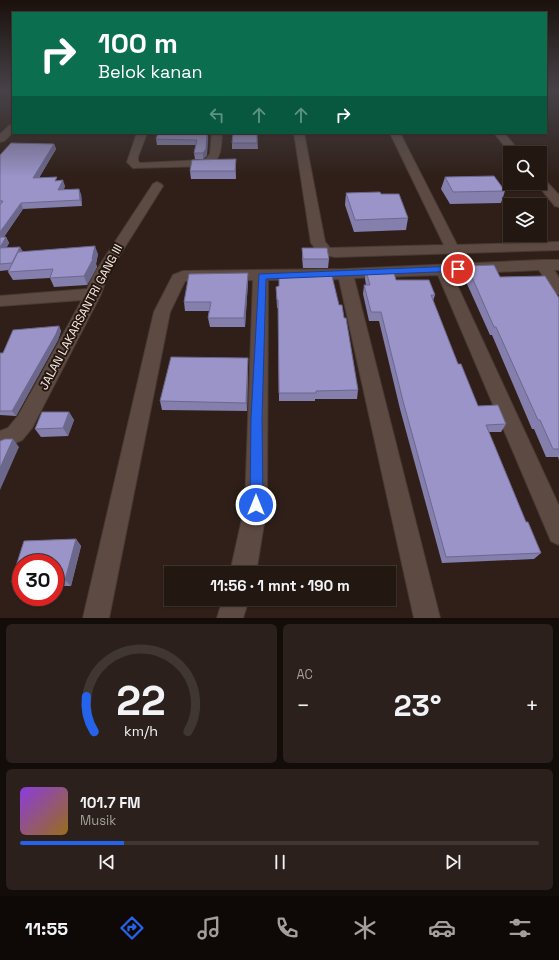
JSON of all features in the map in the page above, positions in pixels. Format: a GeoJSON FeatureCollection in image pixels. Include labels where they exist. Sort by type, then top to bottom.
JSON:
{"type":"FeatureCollection","features":[{"type":"Feature","properties":{"kind":"street"},"geometry":{"type":"LineString","coordinates":[[0,138],[12,128]]}},
{"type":"Feature","properties":{"kind":"street"},"geometry":{"type":"LineString","coordinates":[[142,134],[132,162],[136,166],[207,163],[215,154],[217,134]]}},
{"type":"Feature","properties":{"kind":"street"},"geometry":{"type":"LineString","coordinates":[[299,134],[318,243],[326,251],[335,253],[559,246]]}},
{"type":"Feature","properties":{"kind":"street"},"geometry":{"type":"LineString","coordinates":[[395,134],[453,250]]}},
{"type":"Feature","properties":{"kind":"street"},"geometry":{"type":"LineString","coordinates":[[500,134],[510,146]]}},
{"type":"Feature","properties":{"kind":"street","name":"JALAN LAKARSANTRI GANG III"},"geometry":{"type":"LineString","coordinates":[[0,442],[16,434],[25,422],[93,294],[101,274],[157,186]]}},
{"type":"Feature","properties":{"kind":"street"},"geometry":{"type":"LineString","coordinates":[[547,189],[559,203]]}},
{"type":"Feature","properties":{"kind":"street"},"geometry":{"type":"LineString","coordinates":[[543,265],[559,289]]}},
{"type":"Feature","properties":{"kind":"street"},"geometry":{"type":"LineString","coordinates":[[96,618],[162,312],[178,278],[345,274],[559,265]]}},
{"type":"Feature","properties":{"kind":"street"},"geometry":{"type":"LineString","coordinates":[[443,270],[559,533]]}},
{"type":"Feature","properties":{"kind":"street"},"geometry":{"type":"LineString","coordinates":[[345,274],[427,618]]}},
{"type":"Feature","properties":{"kind":"street"},"geometry":{"type":"LineString","coordinates":[[244,566],[256,505],[256,418],[262,276]]}},
{"type":"Feature","properties":{"kind":"street"},"geometry":{"type":"LineString","coordinates":[[0,301],[93,294]]}},
{"type":"Feature","properties":{"kind":"street"},"geometry":{"type":"LineString","coordinates":[[230,618],[234,606]]}},
{"type":"Feature","properties":{"kind":"building"},"geometry":{"type":"Polygon","coordinates":[[[158,134],[207,134],[206,149],[203,153],[194,153],[197,140],[156,139],[158,134]]]}},
{"type":"Feature","properties":{"kind":"building"},"geometry":{"type":"Polygon","coordinates":[[[233,134],[257,134],[257,143],[232,143],[233,134]]]}},
{"type":"Feature","properties":{"kind":"building"},"geometry":{"type":"Polygon","coordinates":[[[11,143],[54,144],[33,178],[57,177],[55,181],[63,180],[58,190],[79,189],[80,200],[21,203],[0,232],[0,205],[3,201],[0,201],[0,155],[11,143]]]}},
{"type":"Feature","properties":{"kind":"building"},"geometry":{"type":"Polygon","coordinates":[[[236,159],[235,171],[190,171],[192,160],[236,159]]]}},
{"type":"Feature","properties":{"kind":"building"},"geometry":{"type":"Polygon","coordinates":[[[494,176],[505,191],[453,192],[445,177],[494,176]]]}},
{"type":"Feature","properties":{"kind":"building"},"geometry":{"type":"Polygon","coordinates":[[[380,192],[381,194],[399,194],[408,218],[355,220],[346,193],[380,192]]]}},
{"type":"Feature","properties":{"kind":"building"},"geometry":{"type":"Polygon","coordinates":[[[0,237],[6,237],[0,247],[0,237]]]}},
{"type":"Feature","properties":{"kind":"building"},"geometry":{"type":"Polygon","coordinates":[[[95,246],[93,259],[84,276],[50,278],[53,269],[8,272],[18,252],[95,246]]]}},
{"type":"Feature","properties":{"kind":"building"},"geometry":{"type":"Polygon","coordinates":[[[20,247],[12,263],[0,264],[0,248],[20,247]]]}},
{"type":"Feature","properties":{"kind":"building"},"geometry":{"type":"Polygon","coordinates":[[[302,248],[327,248],[329,259],[303,259],[302,248]]]}},
{"type":"Feature","properties":{"kind":"building"},"geometry":{"type":"Polygon","coordinates":[[[494,265],[500,277],[545,276],[559,298],[559,449],[553,449],[540,420],[538,420],[467,266],[494,265]]]}},
{"type":"Feature","properties":{"kind":"building"},"geometry":{"type":"Polygon","coordinates":[[[393,270],[396,280],[429,280],[435,295],[431,295],[458,364],[461,364],[478,406],[498,405],[506,424],[486,425],[526,522],[528,522],[541,553],[446,557],[403,401],[381,312],[371,312],[364,285],[370,285],[366,271],[393,270]]]}},
{"type":"Feature","properties":{"kind":"building"},"geometry":{"type":"Polygon","coordinates":[[[331,272],[339,305],[342,305],[344,318],[346,318],[358,390],[316,391],[316,393],[279,393],[278,300],[276,287],[279,286],[279,274],[331,272]]]}},
{"type":"Feature","properties":{"kind":"building"},"geometry":{"type":"Polygon","coordinates":[[[248,273],[244,318],[208,318],[211,302],[184,302],[189,274],[248,273]]]}},
{"type":"Feature","properties":{"kind":"building"},"geometry":{"type":"Polygon","coordinates":[[[59,326],[56,334],[12,411],[0,411],[0,353],[3,353],[13,330],[59,326]]]}},
{"type":"Feature","properties":{"kind":"building"},"geometry":{"type":"Polygon","coordinates":[[[171,357],[248,358],[246,403],[160,401],[171,357]]]}},
{"type":"Feature","properties":{"kind":"building"},"geometry":{"type":"Polygon","coordinates":[[[42,412],[69,412],[63,428],[35,429],[42,412]]]}},
{"type":"Feature","properties":{"kind":"building"},"geometry":{"type":"Polygon","coordinates":[[[5,439],[13,439],[0,468],[0,441],[5,439]]]}},
{"type":"Feature","properties":{"kind":"building"},"geometry":{"type":"Polygon","coordinates":[[[76,539],[65,580],[64,554],[20,554],[24,541],[76,539]]]}},
{"type":"Feature","properties":{"kind":"route"},"geometry":{"type":"LineString","coordinates":[[256,505],[256,418],[262,276],[458,269]]}}]}
